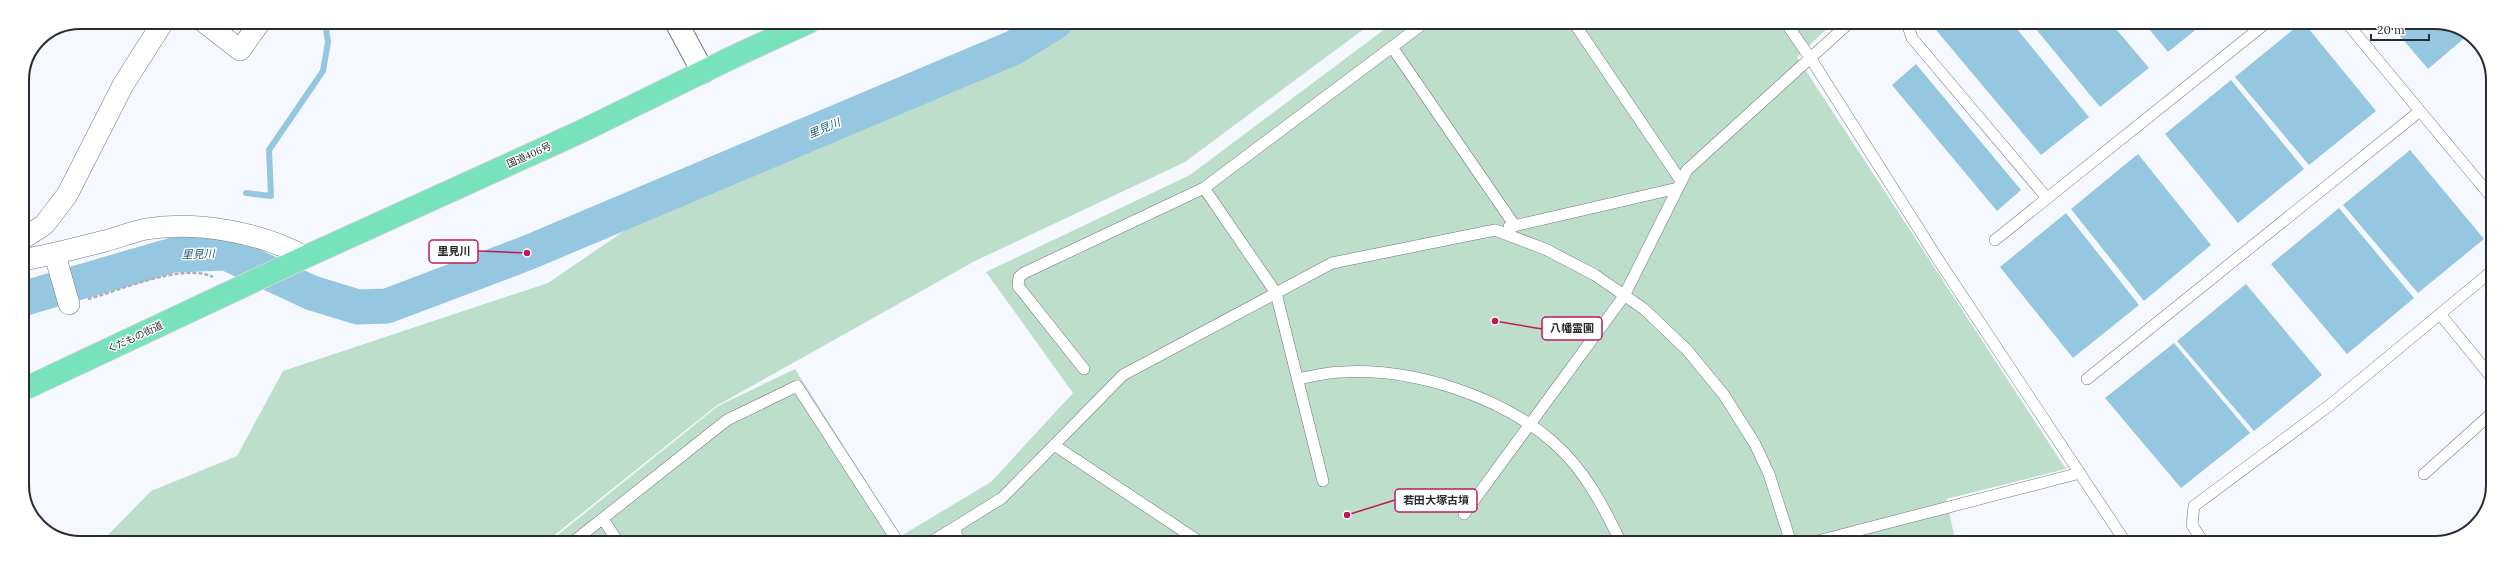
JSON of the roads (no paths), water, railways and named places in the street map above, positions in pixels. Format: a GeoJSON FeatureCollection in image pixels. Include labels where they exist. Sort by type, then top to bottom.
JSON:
{"type":"FeatureCollection","features":[{"type":"Feature","properties":{"kind":"highway","name":"国道406号"},"geometry":{"type":"LineString","coordinates":[[240,288],[298,260],[580,132],[794,29]]}},
{"type":"Feature","properties":{"kind":"highway","name":"くだもの街道"},"geometry":{"type":"LineString","coordinates":[[29,387],[240,288]]}},
{"type":"Feature","properties":{"kind":"street"},"geometry":{"type":"LineString","coordinates":[[29,235],[44,225],[67,194],[123,85],[159,29]]}},
{"type":"Feature","properties":{"kind":"street"},"geometry":{"type":"LineString","coordinates":[[213,29],[240,50],[255,29]]}},
{"type":"Feature","properties":{"kind":"street"},"geometry":{"type":"LineString","coordinates":[[680,29],[703,72]]}},
{"type":"Feature","properties":{"kind":"street"},"geometry":{"type":"LineString","coordinates":[[29,260],[56,258],[146,230],[184,226],[208,227],[246,236],[292,250],[298,260]]}},
{"type":"Feature","properties":{"kind":"street"},"geometry":{"type":"LineString","coordinates":[[56,258],[68,302]]}},
{"type":"Feature","properties":{"kind":"lane"},"geometry":{"type":"LineString","coordinates":[[1084,370],[1018,286],[1019,277],[1024,273],[1204,188],[1416,29]]}},
{"type":"Feature","properties":{"kind":"lane"},"geometry":{"type":"LineString","coordinates":[[1578,29],[1680,184]]}},
{"type":"Feature","properties":{"kind":"lane"},"geometry":{"type":"LineString","coordinates":[[1790,29],[1812,59],[1941,264],[2121,536]]}},
{"type":"Feature","properties":{"kind":"lane"},"geometry":{"type":"LineString","coordinates":[[1464,514],[1624,296],[1687,170],[1812,59],[1843,29]]}},
{"type":"Feature","properties":{"kind":"lane"},"geometry":{"type":"LineString","coordinates":[[1909,29],[1912,38],[2047,198]]}},
{"type":"Feature","properties":{"kind":"lane"},"geometry":{"type":"LineString","coordinates":[[1995,240],[2258,29]]}},
{"type":"Feature","properties":{"kind":"lane"},"geometry":{"type":"LineString","coordinates":[[2352,29],[2486,191]]}},
{"type":"Feature","properties":{"kind":"lane"},"geometry":{"type":"LineString","coordinates":[[1392,47],[1515,226]]}},
{"type":"Feature","properties":{"kind":"lane"},"geometry":{"type":"LineString","coordinates":[[2088,379],[2420,111]]}},
{"type":"Feature","properties":{"kind":"lane"},"geometry":{"type":"LineString","coordinates":[[941,536],[1002,498],[1123,375],[1332,263],[1515,226],[1680,184]]}},
{"type":"Feature","properties":{"kind":"lane"},"geometry":{"type":"LineString","coordinates":[[1204,188],[1276,293],[1323,481]]}},
{"type":"Feature","properties":{"kind":"lane"},"geometry":{"type":"LineString","coordinates":[[1495,230],[1572,261],[1624,296],[1666,328],[1708,373],[1724,394],[1755,444],[1769,474],[1789,536]]}},
{"type":"Feature","properties":{"kind":"lane"},"geometry":{"type":"LineString","coordinates":[[2199,536],[2192,525],[2194,506],[2330,405],[2486,276]]}},
{"type":"Feature","properties":{"kind":"lane"},"geometry":{"type":"LineString","coordinates":[[2440,314],[2486,371]]}},
{"type":"Feature","properties":{"kind":"lane"},"geometry":{"type":"LineString","coordinates":[[1298,379],[1342,372],[1364,372],[1409,377],[1469,394],[1498,405],[1530,424],[1554,443],[1574,464],[1606,510],[1618,536]]}},
{"type":"Feature","properties":{"kind":"lane"},"geometry":{"type":"LineString","coordinates":[[581,536],[728,420],[797,386],[894,536]]}},
{"type":"Feature","properties":{"kind":"lane"},"geometry":{"type":"LineString","coordinates":[[2424,474],[2486,418]]}},
{"type":"Feature","properties":{"kind":"lane"},"geometry":{"type":"LineString","coordinates":[[1054,445],[1191,536]]}},
{"type":"Feature","properties":{"kind":"lane"},"geometry":{"type":"LineString","coordinates":[[1837,536],[2080,473]]}},
{"type":"Feature","properties":{"kind":"lane"},"geometry":{"type":"LineString","coordinates":[[603,519],[614,536]]}},
{"type":"Feature","properties":{"kind":"lane"},"geometry":{"type":"LineString","coordinates":[[955,528],[957,536]]}},
{"type":"Feature","properties":{"kind":"water"},"geometry":{"type":"Polygon","coordinates":[[[2017,29],[2089,117],[2041,155],[1936,30],[2017,29]]]}},
{"type":"Feature","properties":{"kind":"water"},"geometry":{"type":"Polygon","coordinates":[[[2036,29],[2116,29],[2149,68],[2100,107],[2036,29]]]}},
{"type":"Feature","properties":{"kind":"water"},"geometry":{"type":"Polygon","coordinates":[[[2149,29],[2197,29],[2168,52],[2149,29]]]}},
{"type":"Feature","properties":{"kind":"water"},"geometry":{"type":"Polygon","coordinates":[[[2294,29],[2309,29],[2376,111],[2309,165],[2235,77],[2294,29]]]}},
{"type":"Feature","properties":{"kind":"water"},"geometry":{"type":"Polygon","coordinates":[[[2394,29],[2445,30],[2464,38],[2428,69],[2394,29]]]}},
{"type":"Feature","properties":{"kind":"water"},"geometry":{"type":"Polygon","coordinates":[[[1916,64],[2021,190],[1997,211],[1892,85],[1916,64]]]}},
{"type":"Feature","properties":{"kind":"water"},"geometry":{"type":"Polygon","coordinates":[[[2231,80],[2304,169],[2238,223],[2165,134],[2231,80]]]}},
{"type":"Feature","properties":{"kind":"water"},"geometry":{"type":"Polygon","coordinates":[[[2410,150],[2484,239],[2418,293],[2343,205],[2410,150]]]}},
{"type":"Feature","properties":{"kind":"water"},"geometry":{"type":"Polygon","coordinates":[[[2138,154],[2211,245],[2144,301],[2071,209],[2138,154]]]}},
{"type":"Feature","properties":{"kind":"water"},"geometry":{"type":"Polygon","coordinates":[[[2339,208],[2414,298],[2347,354],[2271,264],[2339,208]]]}},
{"type":"Feature","properties":{"kind":"water"},"geometry":{"type":"Polygon","coordinates":[[[2066,213],[2139,305],[2073,358],[2000,267],[2066,213]]]}},
{"type":"Feature","properties":{"kind":"water"},"geometry":{"type":"Polygon","coordinates":[[[2246,284],[2322,375],[2254,431],[2177,341],[2246,284]]]}},
{"type":"Feature","properties":{"kind":"water"},"geometry":{"type":"Polygon","coordinates":[[[2174,343],[2250,433],[2181,488],[2105,398],[2174,343]]]}},
{"type":"Feature","properties":{"kind":"waterway"},"geometry":{"type":"LineString","coordinates":[[246,193],[271,196],[269,150],[323,71],[328,42],[326,29]]}},
{"type":"Feature","properties":{"kind":"waterway","name":"里見川"},"geometry":{"type":"LineString","coordinates":[[29,297],[173,255],[226,253],[312,293],[358,307],[387,306],[527,253],[1015,47],[1044,29]]}},
{"type":"Feature","properties":{"kind":"place","name":"里見川"},"geometry":{"type":"Point","coordinates":[527,253]}},
{"type":"Feature","properties":{"kind":"place","name":"八幡霊園"},"geometry":{"type":"Point","coordinates":[1495,321]}},
{"type":"Feature","properties":{"kind":"place","name":"若田大塚古墳"},"geometry":{"type":"Point","coordinates":[1347,515]}}]}
